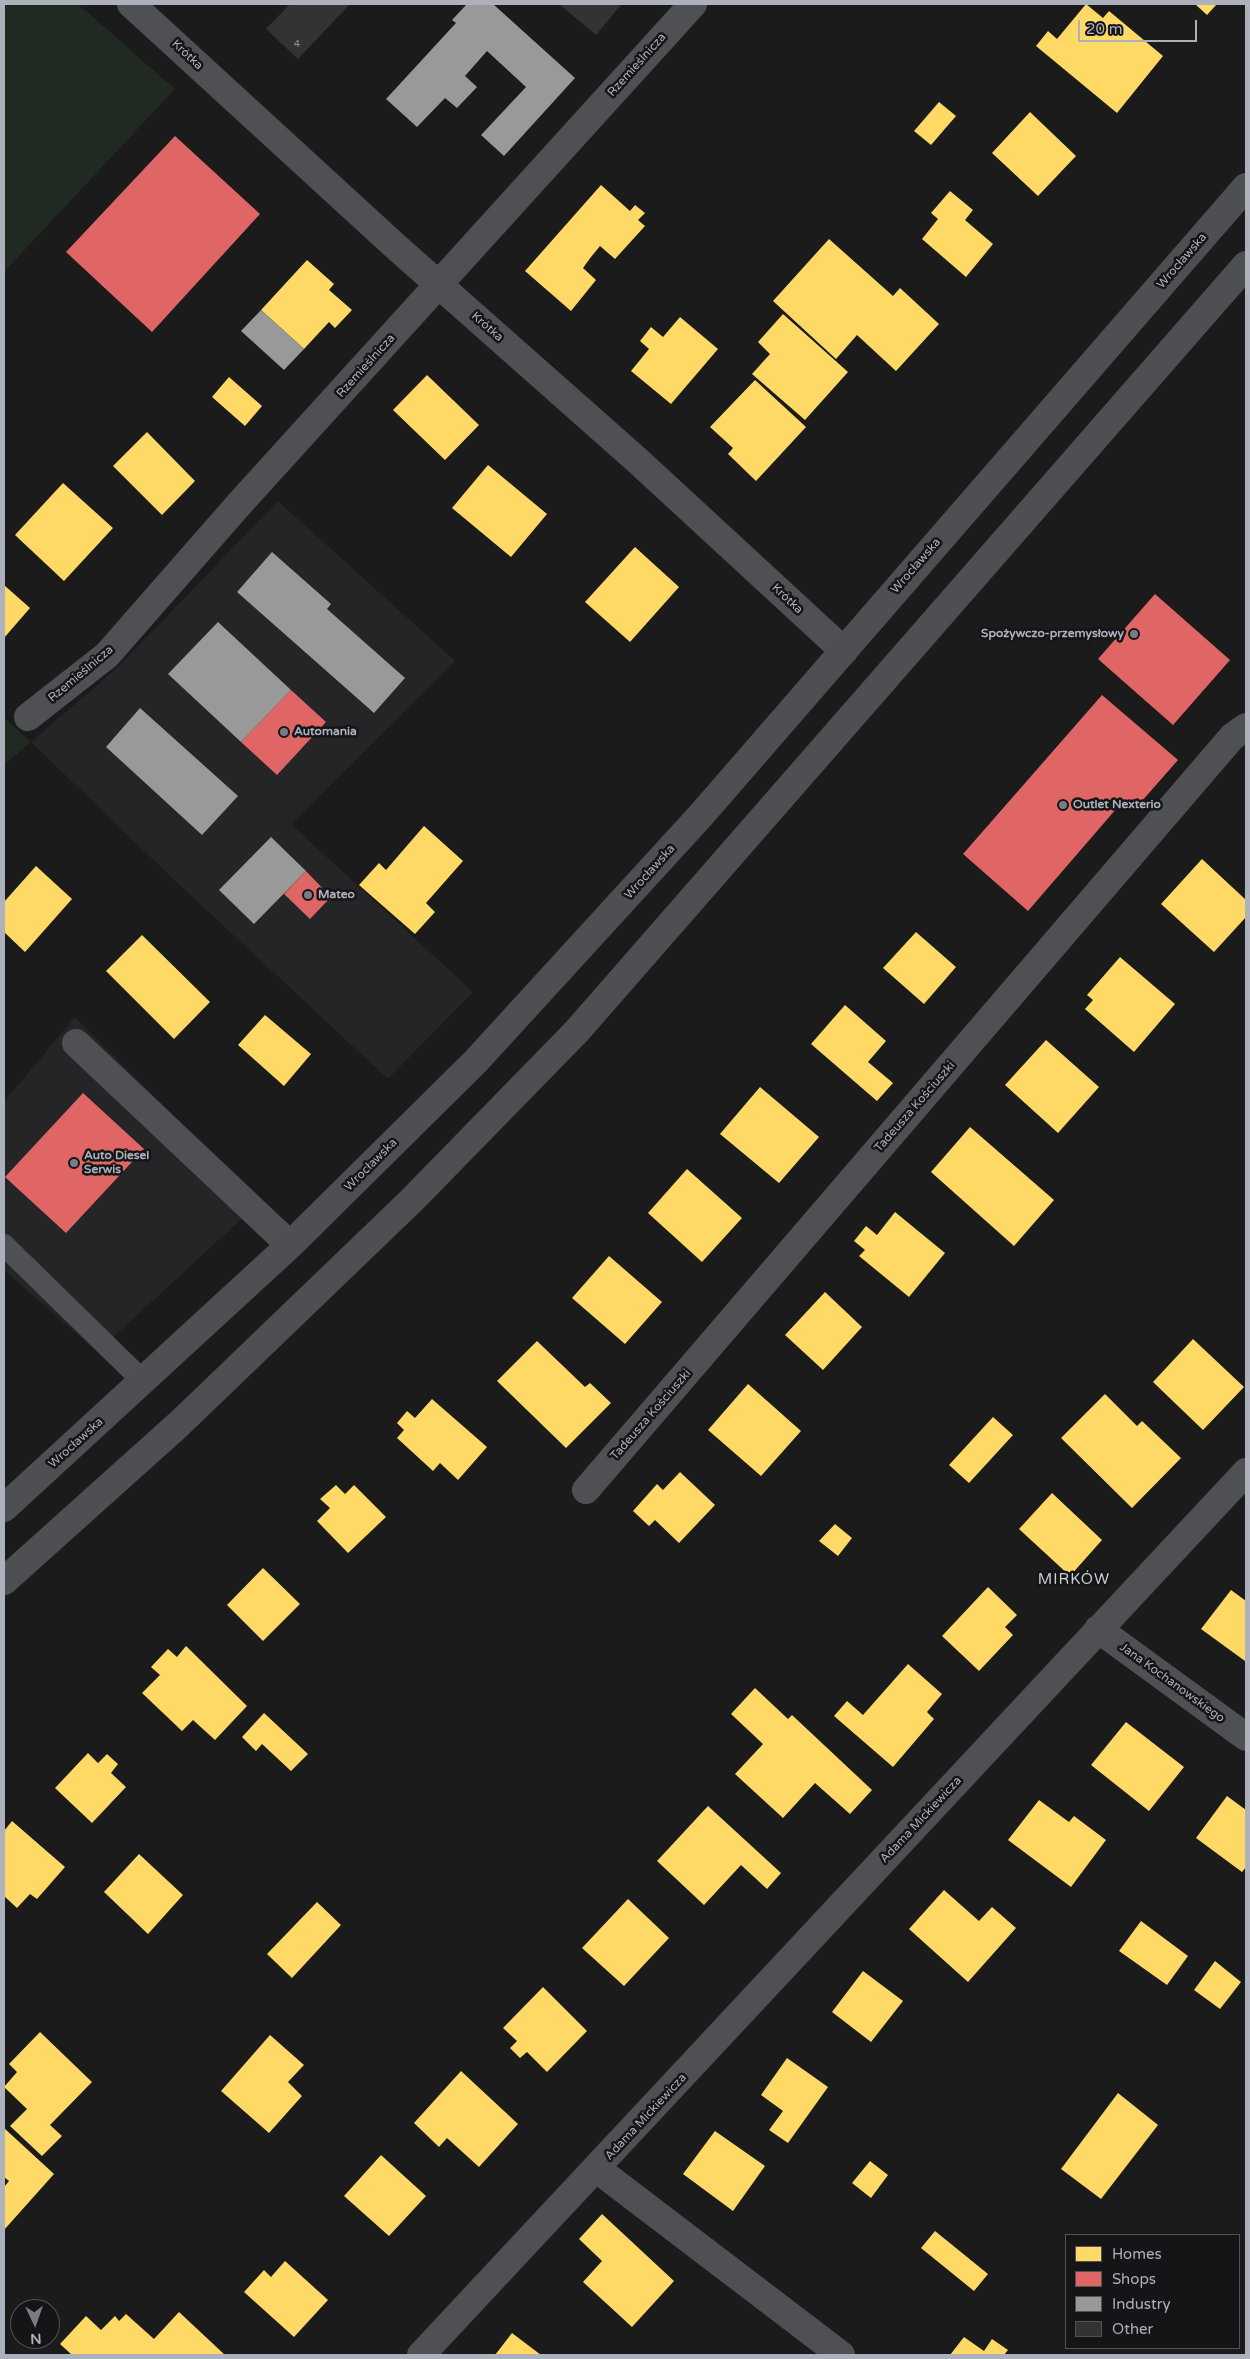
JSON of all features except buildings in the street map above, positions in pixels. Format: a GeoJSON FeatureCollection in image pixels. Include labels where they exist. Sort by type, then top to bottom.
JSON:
{"type":"FeatureCollection","features":[{"type":"Feature","properties":{"kind":"main road","name":"Wrocławska"},"geometry":{"type":"LineString","coordinates":[[4,1508],[290,1245],[476,1061],[702,814],[1246,187]]}},
{"type":"Feature","properties":{"kind":"main road"},"geometry":{"type":"LineString","coordinates":[[4,1581],[179,1424],[412,1200],[577,1031],[1246,265]]}},
{"type":"Feature","properties":{"kind":"street","name":"Krótka"},"geometry":{"type":"LineString","coordinates":[[131,4],[440,285],[638,461],[844,651]]}},
{"type":"Feature","properties":{"kind":"street","name":"Rzemieślnicza"},"geometry":{"type":"LineString","coordinates":[[28,717],[107,654],[241,502],[440,285],[693,4]]}},
{"type":"Feature","properties":{"kind":"street","name":"Tadeusza Kościuszki"},"geometry":{"type":"LineString","coordinates":[[586,1490],[1226,745],[1246,727]]}},
{"type":"Feature","properties":{"kind":"street"},"geometry":{"type":"LineString","coordinates":[[76,1043],[290,1245]]}},
{"type":"Feature","properties":{"kind":"street","name":"Adama Mickiewicza"},"geometry":{"type":"LineString","coordinates":[[421,2355],[597,2169],[1246,1472]]}},
{"type":"Feature","properties":{"kind":"street","name":"Jana Kochanowskiego"},"geometry":{"type":"LineString","coordinates":[[1098,1629],[1246,1737]]}},
{"type":"Feature","properties":{"kind":"street","name":"Adama Mickiewicza"},"geometry":{"type":"LineString","coordinates":[[597,2169],[841,2355]]}},
{"type":"Feature","properties":{"kind":"lane"},"geometry":{"type":"LineString","coordinates":[[4,1245],[143,1381]]}},
{"type":"Feature","properties":{"kind":"shaded area"},"geometry":{"type":"Polygon","coordinates":[[[4,4],[78,4],[175,89],[4,272],[4,4]]]}},
{"type":"Feature","properties":{"kind":"shaded area"},"geometry":{"type":"Polygon","coordinates":[[[278,501],[455,661],[291,824],[473,992],[388,1079],[170,876],[31,742],[116,669],[278,501]]]}},
{"type":"Feature","properties":{"kind":"shaded area"},"geometry":{"type":"Polygon","coordinates":[[[4,718],[31,742],[4,765],[4,718]]]}},
{"type":"Feature","properties":{"kind":"shaded area"},"geometry":{"type":"Polygon","coordinates":[[[75,1017],[260,1202],[97,1352],[4,1270],[4,1102],[75,1017]]]}},
{"type":"Feature","properties":{"kind":"place","name":"Spożywczo-przemysłowy"},"geometry":{"type":"Point","coordinates":[1134,634]}},
{"type":"Feature","properties":{"kind":"place","name":"Automania"},"geometry":{"type":"Point","coordinates":[284,732]}},
{"type":"Feature","properties":{"kind":"place","name":"Outlet Nexterio"},"geometry":{"type":"Point","coordinates":[1063,805]}},
{"type":"Feature","properties":{"kind":"place","name":"Mateo"},"geometry":{"type":"Point","coordinates":[308,895]}},
{"type":"Feature","properties":{"kind":"place","name":"Auto Diesel Serwis"},"geometry":{"type":"Point","coordinates":[74,1163]}},
{"type":"Feature","properties":{"kind":"district","name":"MIRKÓW"},"geometry":{"type":"Point","coordinates":[1074,1580]}}]}
